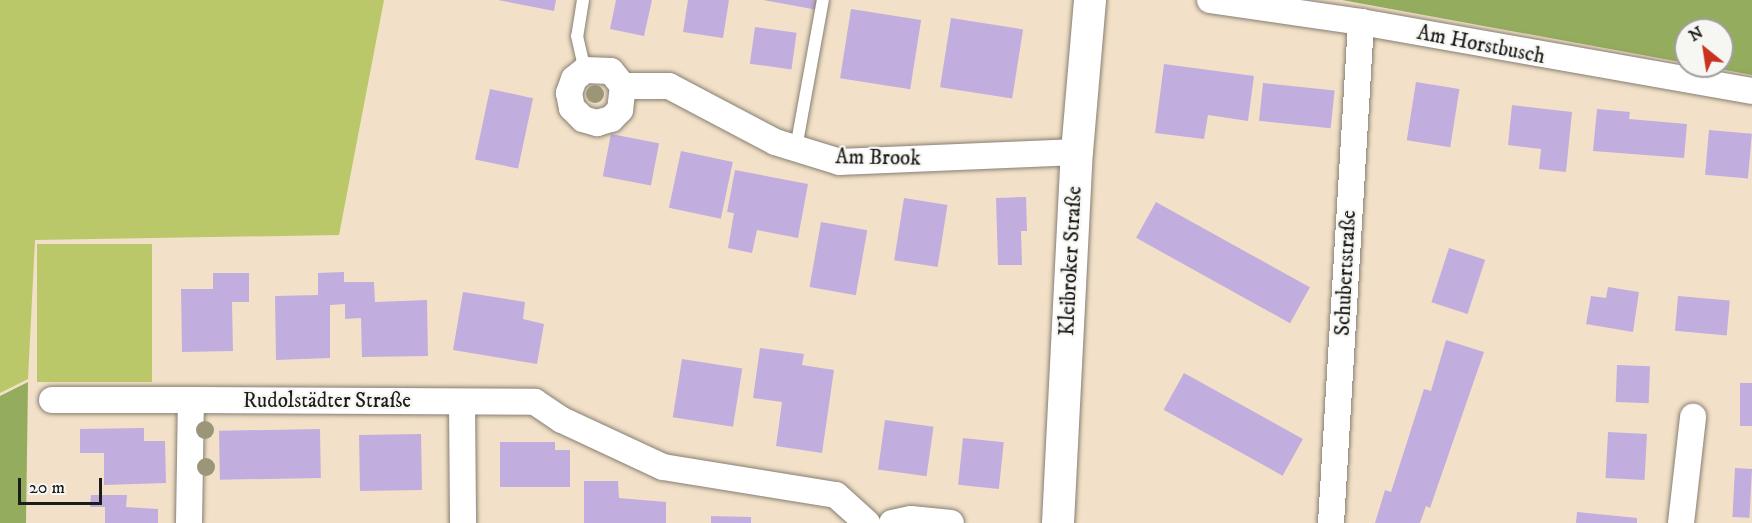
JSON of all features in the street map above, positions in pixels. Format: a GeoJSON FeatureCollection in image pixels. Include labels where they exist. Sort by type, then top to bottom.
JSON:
{"type":"FeatureCollection","features":[{"type":"Feature","properties":{"kind":"street","name":"Kleibroker Straße"},"geometry":{"type":"LineString","coordinates":[[1058,523],[1077,152],[1090,0]]}},
{"type":"Feature","properties":{"kind":"street","name":"Am Horstbusch"},"geometry":{"type":"LineString","coordinates":[[1210,0],[1361,22],[1580,64],[1752,91]]}},
{"type":"Feature","properties":{"kind":"street","name":"Schubertstraße"},"geometry":{"type":"LineString","coordinates":[[1331,523],[1361,22]]}},
{"type":"Feature","properties":{"kind":"street"},"geometry":{"type":"LineString","coordinates":[[585,70],[611,71],[623,86],[620,110],[610,119],[597,123],[583,119],[572,108],[569,93],[574,79],[585,70]]}},
{"type":"Feature","properties":{"kind":"street","name":"Am Brook"},"geometry":{"type":"LineString","coordinates":[[623,86],[669,86],[775,142],[840,162],[1077,152]]}},
{"type":"Feature","properties":{"kind":"street","name":"Rudolstädter Straße"},"geometry":{"type":"LineString","coordinates":[[52,400],[535,402],[562,420],[663,467],[836,495],[867,523]]}},
{"type":"Feature","properties":{"kind":"street"},"geometry":{"type":"LineString","coordinates":[[189,523],[191,400]]}},
{"type":"Feature","properties":{"kind":"street"},"geometry":{"type":"LineString","coordinates":[[462,402],[464,523]]}},
{"type":"Feature","properties":{"kind":"street"},"geometry":{"type":"LineString","coordinates":[[1681,523],[1693,417]]}},
{"type":"Feature","properties":{"kind":"street"},"geometry":{"type":"LineString","coordinates":[[892,523],[911,519],[951,523]]}},
{"type":"Feature","properties":{"kind":"lane"},"geometry":{"type":"LineString","coordinates":[[583,0],[577,36],[585,70]]}},
{"type":"Feature","properties":{"kind":"lane"},"geometry":{"type":"LineString","coordinates":[[796,148],[823,0]]}},
{"type":"Feature","properties":{"kind":"green space"},"geometry":{"type":"Polygon","coordinates":[[[0,0],[384,0],[339,235],[35,240],[28,379],[0,393],[0,0]]]}},
{"type":"Feature","properties":{"kind":"green space"},"geometry":{"type":"Polygon","coordinates":[[[1342,0],[1752,0],[1752,75],[1734,72],[1734,18],[1674,18],[1674,61],[1342,0]]]}},
{"type":"Feature","properties":{"kind":"green space"},"geometry":{"type":"Polygon","coordinates":[[[37,244],[152,244],[152,382],[37,382],[37,244]]]}},
{"type":"Feature","properties":{"kind":"green space"},"geometry":{"type":"Polygon","coordinates":[[[28,382],[26,523],[0,523],[0,396],[28,382]]]}},
{"type":"Feature","properties":{"kind":"building"},"geometry":{"type":"Polygon","coordinates":[[[498,0],[556,0],[554,11],[498,0]]]}},
{"type":"Feature","properties":{"kind":"building"},"geometry":{"type":"Polygon","coordinates":[[[616,0],[652,0],[644,36],[610,29],[616,0]]]}},
{"type":"Feature","properties":{"kind":"building"},"geometry":{"type":"Polygon","coordinates":[[[688,0],[729,0],[723,38],[683,32],[688,0]]]}},
{"type":"Feature","properties":{"kind":"building"},"geometry":{"type":"Polygon","coordinates":[[[763,0],[820,0],[818,10],[763,0]]]}},
{"type":"Feature","properties":{"kind":"building"},"geometry":{"type":"Polygon","coordinates":[[[851,9],[921,20],[910,89],[840,78],[851,9]]]}},
{"type":"Feature","properties":{"kind":"building"},"geometry":{"type":"Polygon","coordinates":[[[951,18],[1023,29],[1012,99],[940,87],[951,18]]]}},
{"type":"Feature","properties":{"kind":"building"},"geometry":{"type":"Polygon","coordinates":[[[755,27],[797,33],[791,69],[750,64],[755,27]]]}},
{"type":"Feature","properties":{"kind":"building"},"geometry":{"type":"Polygon","coordinates":[[[1164,64],[1254,76],[1248,121],[1208,115],[1204,139],[1155,133],[1164,64]]]}},
{"type":"Feature","properties":{"kind":"building"},"geometry":{"type":"Polygon","coordinates":[[[1416,82],[1459,89],[1450,147],[1407,140],[1416,82]]]}},
{"type":"Feature","properties":{"kind":"building"},"geometry":{"type":"Polygon","coordinates":[[[1263,83],[1335,91],[1331,128],[1259,121],[1263,83]]]}},
{"type":"Feature","properties":{"kind":"building"},"geometry":{"type":"Polygon","coordinates":[[[490,89],[533,98],[518,169],[475,159],[490,89]]]}},
{"type":"Feature","properties":{"kind":"building"},"geometry":{"type":"Polygon","coordinates":[[[1512,105],[1572,112],[1566,172],[1539,169],[1541,149],[1508,145],[1512,105]]]}},
{"type":"Feature","properties":{"kind":"building"},"geometry":{"type":"Polygon","coordinates":[[[1597,109],[1630,112],[1629,119],[1687,124],[1684,158],[1593,151],[1597,109]]]}},
{"type":"Feature","properties":{"kind":"building"},"geometry":{"type":"Polygon","coordinates":[[[1709,130],[1752,134],[1748,179],[1705,175],[1709,130]]]}},
{"type":"Feature","properties":{"kind":"building"},"geometry":{"type":"Polygon","coordinates":[[[611,134],[659,143],[651,186],[603,176],[611,134]]]}},
{"type":"Feature","properties":{"kind":"building"},"geometry":{"type":"Polygon","coordinates":[[[681,151],[733,162],[721,219],[669,208],[681,151]]]}},
{"type":"Feature","properties":{"kind":"building"},"geometry":{"type":"Polygon","coordinates":[[[735,170],[808,184],[798,238],[757,230],[752,253],[728,248],[734,213],[727,212],[735,170]]]}},
{"type":"Feature","properties":{"kind":"building"},"geometry":{"type":"Polygon","coordinates":[[[1026,197],[1027,231],[1021,231],[1022,265],[998,265],[996,198],[1026,197]]]}},
{"type":"Feature","properties":{"kind":"building"},"geometry":{"type":"Polygon","coordinates":[[[904,198],[947,205],[938,267],[894,260],[904,198]]]}},
{"type":"Feature","properties":{"kind":"building"},"geometry":{"type":"Polygon","coordinates":[[[1156,202],[1310,287],[1290,323],[1136,238],[1156,202]]]}},
{"type":"Feature","properties":{"kind":"building"},"geometry":{"type":"Polygon","coordinates":[[[821,222],[867,230],[856,295],[810,287],[821,222]]]}},
{"type":"Feature","properties":{"kind":"building"},"geometry":{"type":"Polygon","coordinates":[[[1449,248],[1485,260],[1468,314],[1431,302],[1449,248]]]}},
{"type":"Feature","properties":{"kind":"building"},"geometry":{"type":"Polygon","coordinates":[[[344,272],[344,282],[374,282],[375,302],[427,300],[428,356],[362,357],[361,318],[345,319],[345,304],[330,305],[330,358],[276,360],[275,296],[318,295],[318,273],[344,272]]]}},
{"type":"Feature","properties":{"kind":"building"},"geometry":{"type":"Polygon","coordinates":[[[213,273],[249,273],[249,302],[232,302],[233,351],[182,352],[181,289],[213,289],[213,273]]]}},
{"type":"Feature","properties":{"kind":"building"},"geometry":{"type":"Polygon","coordinates":[[[1608,287],[1639,292],[1633,332],[1586,324],[1591,296],[1606,298],[1608,287]]]}},
{"type":"Feature","properties":{"kind":"building"},"geometry":{"type":"Polygon","coordinates":[[[463,292],[525,302],[523,319],[544,324],[537,364],[453,350],[463,292]]]}},
{"type":"Feature","properties":{"kind":"building"},"geometry":{"type":"Polygon","coordinates":[[[1678,296],[1730,301],[1727,335],[1675,331],[1678,296]]]}},
{"type":"Feature","properties":{"kind":"building"},"geometry":{"type":"Polygon","coordinates":[[[1446,340],[1484,352],[1430,508],[1426,506],[1420,523],[1375,523],[1385,490],[1391,492],[1424,389],[1431,391],[1446,340]]]}},
{"type":"Feature","properties":{"kind":"building"},"geometry":{"type":"Polygon","coordinates":[[[760,348],[804,354],[802,365],[834,370],[822,453],[776,446],[782,402],[753,398],[760,348]]]}},
{"type":"Feature","properties":{"kind":"building"},"geometry":{"type":"Polygon","coordinates":[[[682,359],[742,369],[733,427],[673,417],[682,359]]]}},
{"type":"Feature","properties":{"kind":"building"},"geometry":{"type":"Polygon","coordinates":[[[1617,365],[1650,366],[1649,403],[1616,402],[1617,365]]]}},
{"type":"Feature","properties":{"kind":"building"},"geometry":{"type":"Polygon","coordinates":[[[1184,373],[1303,439],[1283,476],[1164,410],[1184,373]]]}},
{"type":"Feature","properties":{"kind":"building"},"geometry":{"type":"Polygon","coordinates":[[[1740,383],[1752,383],[1752,426],[1740,426],[1740,383]]]}},
{"type":"Feature","properties":{"kind":"building"},"geometry":{"type":"Polygon","coordinates":[[[885,420],[934,427],[927,476],[878,470],[885,420]]]}},
{"type":"Feature","properties":{"kind":"building"},"geometry":{"type":"Polygon","coordinates":[[[144,428],[144,441],[165,441],[166,483],[104,485],[104,453],[80,453],[80,429],[144,428]]]}},
{"type":"Feature","properties":{"kind":"building"},"geometry":{"type":"Polygon","coordinates":[[[320,429],[321,478],[220,480],[219,431],[320,429]]]}},
{"type":"Feature","properties":{"kind":"building"},"geometry":{"type":"Polygon","coordinates":[[[1608,432],[1647,434],[1645,480],[1606,478],[1608,432]]]}},
{"type":"Feature","properties":{"kind":"building"},"geometry":{"type":"Polygon","coordinates":[[[421,434],[422,490],[360,491],[359,435],[421,434]]]}},
{"type":"Feature","properties":{"kind":"building"},"geometry":{"type":"Polygon","coordinates":[[[963,438],[1004,442],[999,489],[958,485],[963,438]]]}},
{"type":"Feature","properties":{"kind":"building"},"geometry":{"type":"Polygon","coordinates":[[[500,442],[555,442],[555,450],[570,450],[570,487],[500,487],[500,442]]]}},
{"type":"Feature","properties":{"kind":"building"},"geometry":{"type":"Polygon","coordinates":[[[1735,468],[1752,469],[1749,518],[1732,517],[1735,468]]]}},
{"type":"Feature","properties":{"kind":"building"},"geometry":{"type":"Polygon","coordinates":[[[584,481],[618,481],[619,498],[666,502],[666,523],[584,523],[584,481]]]}},
{"type":"Feature","properties":{"kind":"building"},"geometry":{"type":"Polygon","coordinates":[[[91,495],[127,495],[126,507],[158,509],[158,523],[105,523],[105,507],[90,507],[91,495]]]}},
{"type":"Feature","properties":{"kind":"building"},"geometry":{"type":"Polygon","coordinates":[[[1577,512],[1637,518],[1637,523],[1576,523],[1577,512]]]}},
{"type":"Feature","properties":{"kind":"building"},"geometry":{"type":"Polygon","coordinates":[[[711,516],[751,517],[751,523],[711,523],[711,516]]]}}]}
